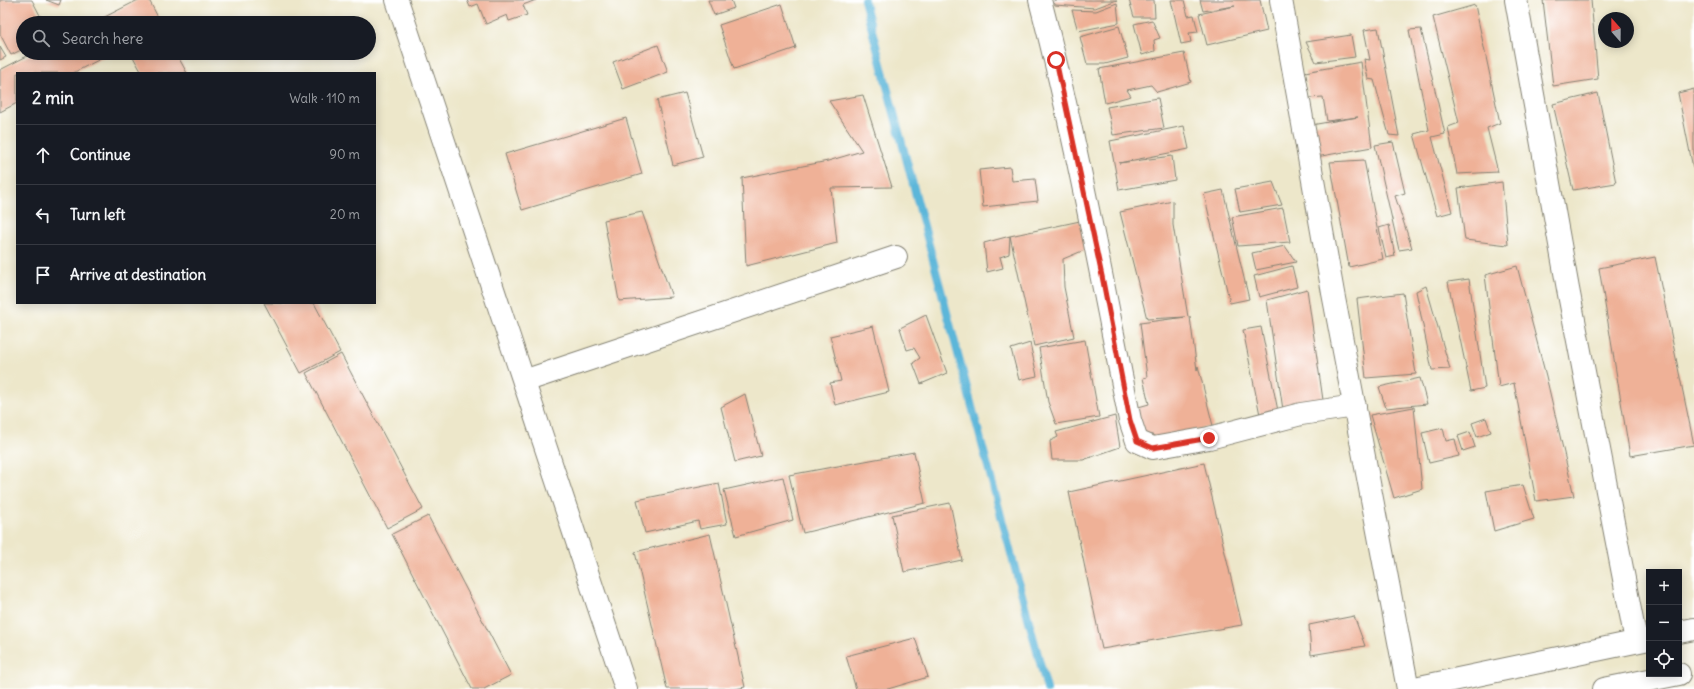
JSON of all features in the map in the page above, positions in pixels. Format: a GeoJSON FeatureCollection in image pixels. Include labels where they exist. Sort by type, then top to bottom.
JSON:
{"type":"FeatureCollection","features":[{"type":"Feature","properties":{"kind":"street"},"geometry":{"type":"LineString","coordinates":[[397,0],[626,689]]}},
{"type":"Feature","properties":{"kind":"street"},"geometry":{"type":"LineString","coordinates":[[1040,0],[1056,60],[1102,276],[1130,420],[1137,441],[1153,448],[1160,447],[1209,438],[1301,414],[1355,406]]}},
{"type":"Feature","properties":{"kind":"street"},"geometry":{"type":"LineString","coordinates":[[1281,0],[1355,406],[1409,689],[1642,640],[1568,289],[1516,0]]}},
{"type":"Feature","properties":{"kind":"street"},"geometry":{"type":"LineString","coordinates":[[524,381],[896,257]]}},
{"type":"Feature","properties":{"kind":"street"},"geometry":{"type":"LineString","coordinates":[[1682,631],[1694,629]]}},
{"type":"Feature","properties":{"kind":"street"},"geometry":{"type":"LineString","coordinates":[[1682,673],[1694,671]]}},
{"type":"Feature","properties":{"kind":"street"},"geometry":{"type":"LineString","coordinates":[[1604,689],[1664,677]]}},
{"type":"Feature","properties":{"kind":"building"},"geometry":{"type":"Polygon","coordinates":[[[0,0],[32,0],[40,16],[16,16],[16,52],[11,55],[0,34],[0,0]]]}},
{"type":"Feature","properties":{"kind":"building"},"geometry":{"type":"Polygon","coordinates":[[[46,0],[61,0],[59,5],[46,0]]]}},
{"type":"Feature","properties":{"kind":"building"},"geometry":{"type":"Polygon","coordinates":[[[138,0],[149,0],[157,16],[107,16],[138,0]]]}},
{"type":"Feature","properties":{"kind":"building"},"geometry":{"type":"Polygon","coordinates":[[[467,0],[536,0],[523,5],[527,15],[509,21],[507,15],[486,24],[478,4],[470,7],[467,0]]]}},
{"type":"Feature","properties":{"kind":"building"},"geometry":{"type":"Polygon","coordinates":[[[708,0],[731,0],[734,8],[714,15],[708,0]]]}},
{"type":"Feature","properties":{"kind":"building"},"geometry":{"type":"Polygon","coordinates":[[[1054,0],[1117,0],[1095,8],[1055,5],[1054,0]]]}},
{"type":"Feature","properties":{"kind":"building"},"geometry":{"type":"Polygon","coordinates":[[[1129,0],[1154,0],[1155,17],[1134,17],[1129,0]]]}},
{"type":"Feature","properties":{"kind":"building"},"geometry":{"type":"Polygon","coordinates":[[[1171,0],[1184,0],[1188,16],[1194,15],[1198,32],[1189,33],[1191,42],[1181,44],[1171,0]]]}},
{"type":"Feature","properties":{"kind":"building"},"geometry":{"type":"Polygon","coordinates":[[[1200,0],[1260,0],[1267,31],[1207,45],[1199,14],[1235,6],[1203,11],[1200,0]]]}},
{"type":"Feature","properties":{"kind":"building"},"geometry":{"type":"Polygon","coordinates":[[[1543,0],[1591,0],[1598,79],[1553,86],[1543,0]]]}},
{"type":"Feature","properties":{"kind":"building"},"geometry":{"type":"Polygon","coordinates":[[[1117,3],[1119,23],[1078,31],[1072,10],[1096,11],[1117,3]]]}},
{"type":"Feature","properties":{"kind":"building"},"geometry":{"type":"Polygon","coordinates":[[[782,4],[796,48],[734,69],[719,25],[782,4]]]}},
{"type":"Feature","properties":{"kind":"building"},"geometry":{"type":"Polygon","coordinates":[[[1475,5],[1500,123],[1487,128],[1498,172],[1457,174],[1448,127],[1459,123],[1433,17],[1475,5]]]}},
{"type":"Feature","properties":{"kind":"building"},"geometry":{"type":"Polygon","coordinates":[[[1152,20],[1160,38],[1154,40],[1155,51],[1142,55],[1134,24],[1152,20]]]}},
{"type":"Feature","properties":{"kind":"building"},"geometry":{"type":"Polygon","coordinates":[[[1119,26],[1128,58],[1105,64],[1087,64],[1080,37],[1119,26]]]}},
{"type":"Feature","properties":{"kind":"building"},"geometry":{"type":"Polygon","coordinates":[[[1378,28],[1399,136],[1389,135],[1374,80],[1368,79],[1364,59],[1370,60],[1364,30],[1378,28]]]}},
{"type":"Feature","properties":{"kind":"building"},"geometry":{"type":"Polygon","coordinates":[[[1421,29],[1445,134],[1432,137],[1452,212],[1437,216],[1414,134],[1429,130],[1409,30],[1421,29]]]}},
{"type":"Feature","properties":{"kind":"building"},"geometry":{"type":"Polygon","coordinates":[[[1351,35],[1355,57],[1316,62],[1306,42],[1351,35]]]}},
{"type":"Feature","properties":{"kind":"building"},"geometry":{"type":"Polygon","coordinates":[[[658,45],[668,72],[623,89],[613,62],[658,45]]]}},
{"type":"Feature","properties":{"kind":"building"},"geometry":{"type":"Polygon","coordinates":[[[0,47],[6,57],[0,60],[0,47]]]}},
{"type":"Feature","properties":{"kind":"building"},"geometry":{"type":"Polygon","coordinates":[[[1184,53],[1191,82],[1157,92],[1151,85],[1127,90],[1131,96],[1105,103],[1099,69],[1184,53]]]}},
{"type":"Feature","properties":{"kind":"building"},"geometry":{"type":"Polygon","coordinates":[[[19,60],[98,60],[75,72],[16,72],[16,104],[0,112],[0,70],[19,60]]]}},
{"type":"Feature","properties":{"kind":"building"},"geometry":{"type":"Polygon","coordinates":[[[135,60],[180,60],[186,72],[141,72],[135,60]]]}},
{"type":"Feature","properties":{"kind":"building"},"geometry":{"type":"Polygon","coordinates":[[[1361,62],[1372,147],[1316,157],[1311,125],[1358,117],[1327,121],[1323,97],[1309,98],[1305,72],[1361,62]]]}},
{"type":"Feature","properties":{"kind":"building"},"geometry":{"type":"Polygon","coordinates":[[[1694,89],[1694,168],[1693,168],[1678,93],[1694,89]]]}},
{"type":"Feature","properties":{"kind":"building"},"geometry":{"type":"Polygon","coordinates":[[[685,93],[703,157],[673,165],[657,100],[685,93]]]}},
{"type":"Feature","properties":{"kind":"building"},"geometry":{"type":"Polygon","coordinates":[[[1598,93],[1616,183],[1573,190],[1553,104],[1598,93]]]}},
{"type":"Feature","properties":{"kind":"building"},"geometry":{"type":"Polygon","coordinates":[[[863,95],[892,187],[831,188],[837,243],[746,266],[742,178],[828,161],[862,151],[829,101],[863,95]]]}},
{"type":"Feature","properties":{"kind":"building"},"geometry":{"type":"Polygon","coordinates":[[[1158,98],[1164,128],[1113,135],[1107,107],[1158,98]]]}},
{"type":"Feature","properties":{"kind":"building"},"geometry":{"type":"Polygon","coordinates":[[[626,118],[642,174],[522,210],[505,154],[626,118]]]}},
{"type":"Feature","properties":{"kind":"building"},"geometry":{"type":"Polygon","coordinates":[[[1184,126],[1189,149],[1119,163],[1172,156],[1175,180],[1119,190],[1110,141],[1184,126]]]}},
{"type":"Feature","properties":{"kind":"building"},"geometry":{"type":"Polygon","coordinates":[[[1393,142],[1405,193],[1395,196],[1412,248],[1399,250],[1375,145],[1393,142]]]}},
{"type":"Feature","properties":{"kind":"building"},"geometry":{"type":"Polygon","coordinates":[[[1364,160],[1383,259],[1349,267],[1330,162],[1364,160]]]}},
{"type":"Feature","properties":{"kind":"building"},"geometry":{"type":"Polygon","coordinates":[[[1010,167],[1012,181],[1035,179],[1038,201],[983,207],[979,170],[1010,167]]]}},
{"type":"Feature","properties":{"kind":"building"},"geometry":{"type":"Polygon","coordinates":[[[1273,182],[1282,205],[1240,212],[1235,189],[1273,182]]]}},
{"type":"Feature","properties":{"kind":"building"},"geometry":{"type":"Polygon","coordinates":[[[1502,182],[1508,245],[1465,240],[1458,188],[1502,182]]]}},
{"type":"Feature","properties":{"kind":"building"},"geometry":{"type":"Polygon","coordinates":[[[1223,190],[1249,299],[1230,303],[1204,194],[1223,190]]]}},
{"type":"Feature","properties":{"kind":"building"},"geometry":{"type":"Polygon","coordinates":[[[1173,201],[1173,225],[1188,317],[1190,317],[1197,370],[1198,366],[1213,426],[1144,444],[1135,408],[1149,404],[1143,378],[1147,377],[1140,323],[1186,317],[1147,319],[1120,212],[1173,201]]]}},
{"type":"Feature","properties":{"kind":"building"},"geometry":{"type":"Polygon","coordinates":[[[1283,208],[1290,242],[1238,246],[1232,217],[1283,208]]]}},
{"type":"Feature","properties":{"kind":"building"},"geometry":{"type":"Polygon","coordinates":[[[642,212],[672,297],[619,301],[604,220],[642,212]]]}},
{"type":"Feature","properties":{"kind":"building"},"geometry":{"type":"Polygon","coordinates":[[[1080,221],[1087,249],[1063,259],[1064,287],[1074,337],[1034,346],[1010,236],[1080,221]]]}},
{"type":"Feature","properties":{"kind":"building"},"geometry":{"type":"Polygon","coordinates":[[[1389,225],[1395,256],[1386,258],[1379,228],[1389,225]]]}},
{"type":"Feature","properties":{"kind":"building"},"geometry":{"type":"Polygon","coordinates":[[[1010,236],[1009,254],[1000,257],[1003,268],[987,272],[984,243],[1010,236]]]}},
{"type":"Feature","properties":{"kind":"building"},"geometry":{"type":"Polygon","coordinates":[[[1285,246],[1296,262],[1256,270],[1252,253],[1285,246]]]}},
{"type":"Feature","properties":{"kind":"building"},"geometry":{"type":"Polygon","coordinates":[[[1655,257],[1694,445],[1630,456],[1599,268],[1655,257]]]}},
{"type":"Feature","properties":{"kind":"building"},"geometry":{"type":"Polygon","coordinates":[[[1292,266],[1297,287],[1259,297],[1254,276],[1292,266]]]}},
{"type":"Feature","properties":{"kind":"building"},"geometry":{"type":"Polygon","coordinates":[[[1517,266],[1546,376],[1574,496],[1536,501],[1514,383],[1499,387],[1485,275],[1517,266]]]}},
{"type":"Feature","properties":{"kind":"building"},"geometry":{"type":"Polygon","coordinates":[[[1469,279],[1485,388],[1471,391],[1448,282],[1469,279]]]}},
{"type":"Feature","properties":{"kind":"building"},"geometry":{"type":"Polygon","coordinates":[[[1426,286],[1450,369],[1432,370],[1416,291],[1426,286]]]}},
{"type":"Feature","properties":{"kind":"building"},"geometry":{"type":"Polygon","coordinates":[[[1307,289],[1323,400],[1283,410],[1267,300],[1307,289]]]}},
{"type":"Feature","properties":{"kind":"building"},"geometry":{"type":"Polygon","coordinates":[[[1403,293],[1416,374],[1366,378],[1357,299],[1403,293]]]}},
{"type":"Feature","properties":{"kind":"building"},"geometry":{"type":"Polygon","coordinates":[[[265,304],[315,304],[340,352],[301,373],[265,304]]]}},
{"type":"Feature","properties":{"kind":"building"},"geometry":{"type":"Polygon","coordinates":[[[926,315],[947,373],[921,384],[913,363],[920,358],[914,348],[907,350],[900,328],[926,315]]]}},
{"type":"Feature","properties":{"kind":"building"},"geometry":{"type":"Polygon","coordinates":[[[873,326],[889,392],[835,405],[830,383],[841,381],[830,336],[873,326]]]}},
{"type":"Feature","properties":{"kind":"building"},"geometry":{"type":"Polygon","coordinates":[[[1261,327],[1278,411],[1260,415],[1243,330],[1261,327]]]}},
{"type":"Feature","properties":{"kind":"building"},"geometry":{"type":"Polygon","coordinates":[[[1085,340],[1099,417],[1056,424],[1048,402],[1039,348],[1085,340]]]}},
{"type":"Feature","properties":{"kind":"building"},"geometry":{"type":"Polygon","coordinates":[[[1030,343],[1037,376],[1019,380],[1011,349],[1030,343]]]}},
{"type":"Feature","properties":{"kind":"building"},"geometry":{"type":"Polygon","coordinates":[[[341,354],[423,509],[387,528],[306,373],[341,354]]]}},
{"type":"Feature","properties":{"kind":"building"},"geometry":{"type":"Polygon","coordinates":[[[1420,378],[1427,404],[1386,408],[1379,387],[1420,378]]]}},
{"type":"Feature","properties":{"kind":"building"},"geometry":{"type":"Polygon","coordinates":[[[745,394],[761,456],[735,462],[721,407],[745,394]]]}},
{"type":"Feature","properties":{"kind":"building"},"geometry":{"type":"Polygon","coordinates":[[[1414,407],[1422,489],[1394,498],[1370,415],[1414,407]]]}},
{"type":"Feature","properties":{"kind":"building"},"geometry":{"type":"Polygon","coordinates":[[[1115,416],[1120,447],[1083,460],[1052,460],[1050,441],[1058,437],[1056,432],[1115,416]]]}},
{"type":"Feature","properties":{"kind":"building"},"geometry":{"type":"Polygon","coordinates":[[[1486,418],[1491,432],[1477,437],[1472,423],[1486,418]]]}},
{"type":"Feature","properties":{"kind":"building"},"geometry":{"type":"Polygon","coordinates":[[[1443,428],[1446,441],[1455,439],[1459,456],[1429,463],[1422,433],[1443,428]]]}},
{"type":"Feature","properties":{"kind":"building"},"geometry":{"type":"Polygon","coordinates":[[[1470,432],[1475,447],[1463,451],[1458,436],[1470,432]]]}},
{"type":"Feature","properties":{"kind":"building"},"geometry":{"type":"Polygon","coordinates":[[[914,452],[925,503],[803,533],[789,475],[914,452]]]}},
{"type":"Feature","properties":{"kind":"building"},"geometry":{"type":"Polygon","coordinates":[[[1204,463],[1242,625],[1102,649],[1069,492],[1204,463]]]}},
{"type":"Feature","properties":{"kind":"building"},"geometry":{"type":"Polygon","coordinates":[[[783,477],[793,520],[736,536],[724,490],[783,477]]]}},
{"type":"Feature","properties":{"kind":"building"},"geometry":{"type":"Polygon","coordinates":[[[719,483],[727,524],[700,529],[698,521],[645,533],[637,500],[719,483]]]}},
{"type":"Feature","properties":{"kind":"building"},"geometry":{"type":"Polygon","coordinates":[[[1523,485],[1534,519],[1494,531],[1486,491],[1523,485]]]}},
{"type":"Feature","properties":{"kind":"building"},"geometry":{"type":"Polygon","coordinates":[[[950,503],[962,560],[904,572],[892,515],[950,503]]]}},
{"type":"Feature","properties":{"kind":"building"},"geometry":{"type":"Polygon","coordinates":[[[428,516],[511,675],[484,689],[472,689],[392,534],[428,516]]]}},
{"type":"Feature","properties":{"kind":"building"},"geometry":{"type":"Polygon","coordinates":[[[710,534],[745,687],[735,689],[667,689],[635,552],[710,534]]]}},
{"type":"Feature","properties":{"kind":"building"},"geometry":{"type":"Polygon","coordinates":[[[1354,616],[1365,646],[1311,655],[1309,625],[1354,616]]]}},
{"type":"Feature","properties":{"kind":"building"},"geometry":{"type":"Polygon","coordinates":[[[915,638],[928,677],[888,689],[856,689],[846,656],[915,638]]]}},
{"type":"Feature","properties":{"kind":"waterway"},"geometry":{"type":"LineString","coordinates":[[864,0],[1047,689]]}},
{"type":"Feature","properties":{"kind":"route"},"geometry":{"type":"LineString","coordinates":[[1056,60],[1102,276],[1130,420],[1137,441],[1153,448],[1209,438]]}}]}
